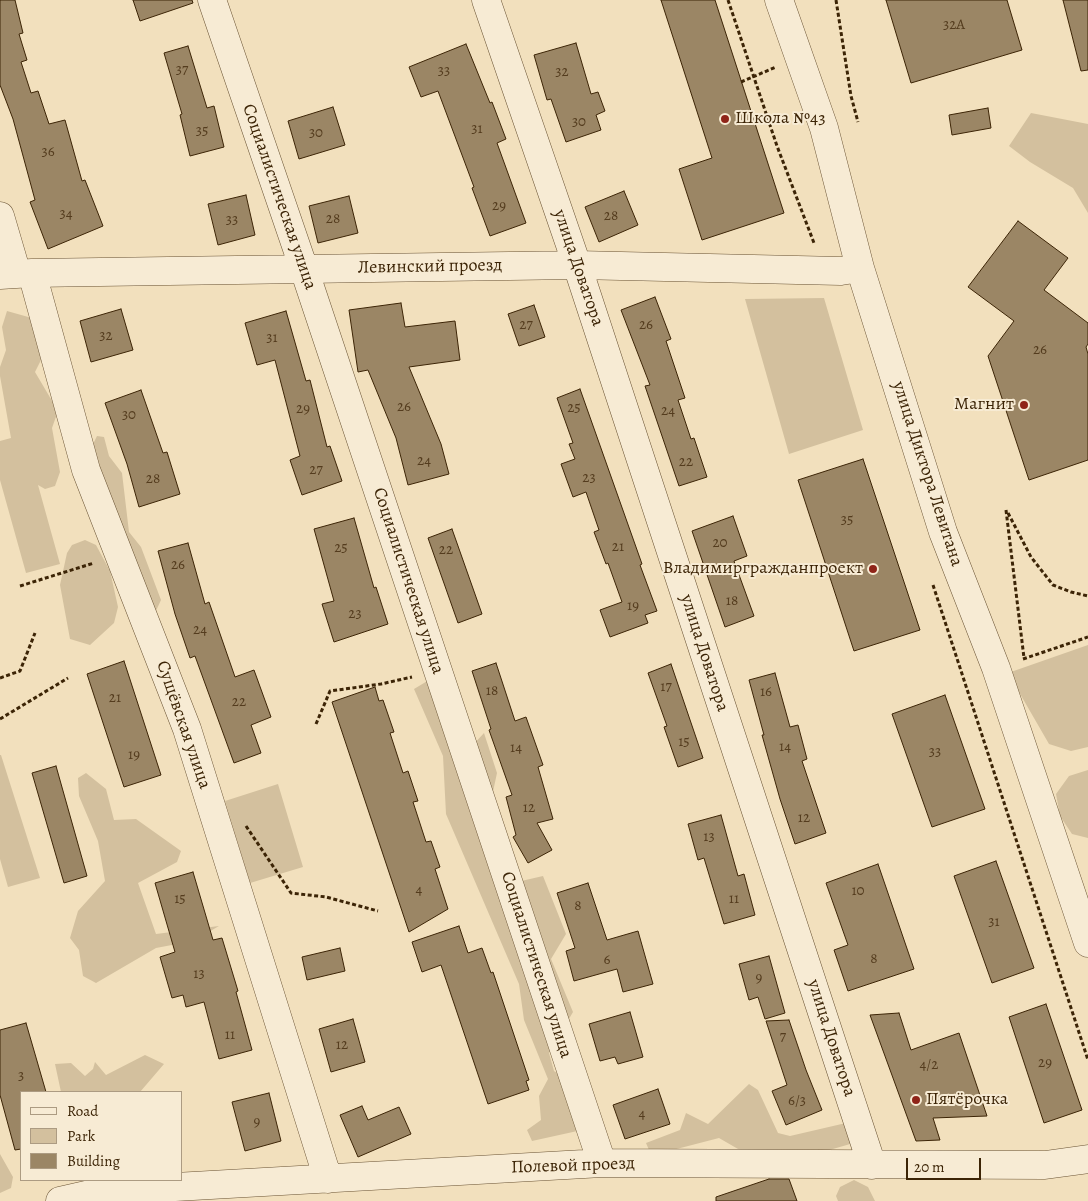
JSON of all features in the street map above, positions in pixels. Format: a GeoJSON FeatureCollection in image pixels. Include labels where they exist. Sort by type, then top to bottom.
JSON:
{"type":"FeatureCollection","features":[{"type":"Feature","properties":{"kind":"street","name":"Социалистическая улица"},"geometry":{"type":"LineString","coordinates":[[212,0],[602,1163]]}},
{"type":"Feature","properties":{"kind":"street","name":"улица Доватора"},"geometry":{"type":"LineString","coordinates":[[486,0],[577,265],[872,1165]]}},
{"type":"Feature","properties":{"kind":"street","name":"улица Диктора Левитана"},"geometry":{"type":"LineString","coordinates":[[779,0],[824,128],[860,268],[943,532],[996,668],[1088,943]]}},
{"type":"Feature","properties":{"kind":"street","name":"Сущёвская улица"},"geometry":{"type":"LineString","coordinates":[[0,216],[16,274],[86,470],[187,729],[328,1179]]}},
{"type":"Feature","properties":{"kind":"street","name":"Левинский проезд"},"geometry":{"type":"LineString","coordinates":[[16,274],[577,265],[840,271],[860,268]]}},
{"type":"Feature","properties":{"kind":"street","name":"Полевой проезд"},"geometry":{"type":"LineString","coordinates":[[60,1201],[104,1191],[602,1163],[1045,1166],[1088,1160]]}},
{"type":"Feature","properties":{"kind":"path"},"geometry":{"type":"LineString","coordinates":[[728,0],[777,146],[815,246]]}},
{"type":"Feature","properties":{"kind":"path"},"geometry":{"type":"LineString","coordinates":[[836,0],[858,122]]}},
{"type":"Feature","properties":{"kind":"path"},"geometry":{"type":"LineString","coordinates":[[741,82],[777,67]]}},
{"type":"Feature","properties":{"kind":"path"},"geometry":{"type":"LineString","coordinates":[[1024,658],[1006,510],[1031,556],[1053,585],[1088,596]]}},
{"type":"Feature","properties":{"kind":"path"},"geometry":{"type":"LineString","coordinates":[[20,586],[119,554]]}},
{"type":"Feature","properties":{"kind":"path"},"geometry":{"type":"LineString","coordinates":[[933,585],[1088,1060]]}},
{"type":"Feature","properties":{"kind":"path"},"geometry":{"type":"LineString","coordinates":[[0,678],[20,671],[35,633]]}},
{"type":"Feature","properties":{"kind":"path"},"geometry":{"type":"LineString","coordinates":[[1037,654],[1088,637]]}},
{"type":"Feature","properties":{"kind":"path"},"geometry":{"type":"LineString","coordinates":[[316,724],[330,691],[381,684],[419,675],[433,659]]}},
{"type":"Feature","properties":{"kind":"path"},"geometry":{"type":"LineString","coordinates":[[0,718],[68,678]]}},
{"type":"Feature","properties":{"kind":"path"},"geometry":{"type":"LineString","coordinates":[[215,817],[237,814],[292,893],[326,897],[378,911]]}},
{"type":"Feature","properties":{"kind":"green space"},"geometry":{"type":"Polygon","coordinates":[[[1031,113],[1088,124],[1088,213],[1073,188],[1030,162],[1009,146],[1031,113]]]}},
{"type":"Feature","properties":{"kind":"green space"},"geometry":{"type":"Polygon","coordinates":[[[824,298],[863,430],[789,454],[745,299],[824,298]]]}},
{"type":"Feature","properties":{"kind":"green space"},"geometry":{"type":"Polygon","coordinates":[[[7,311],[46,322],[45,352],[35,372],[58,411],[52,428],[60,472],[55,486],[45,489],[38,485],[60,564],[26,573],[0,480],[0,441],[11,438],[0,376],[0,367],[6,350],[2,327],[7,311]]]}},
{"type":"Feature","properties":{"kind":"green space"},"geometry":{"type":"Polygon","coordinates":[[[97,436],[104,437],[109,456],[122,473],[129,532],[141,547],[161,600],[155,613],[91,448],[97,436]]]}},
{"type":"Feature","properties":{"kind":"green space"},"geometry":{"type":"Polygon","coordinates":[[[85,540],[96,545],[110,571],[118,607],[114,623],[90,645],[70,639],[60,585],[67,553],[72,545],[85,540]]]}},
{"type":"Feature","properties":{"kind":"green space"},"geometry":{"type":"Polygon","coordinates":[[[1088,645],[1088,747],[1071,751],[1049,744],[1008,673],[1088,645]]]}},
{"type":"Feature","properties":{"kind":"green space"},"geometry":{"type":"Polygon","coordinates":[[[429,680],[460,759],[484,733],[497,773],[491,801],[517,882],[543,876],[566,934],[551,959],[573,1012],[549,1053],[554,1071],[590,1096],[591,1128],[532,1141],[527,1130],[541,1120],[539,1096],[548,1079],[524,1020],[519,984],[446,814],[443,756],[414,689],[429,680]]]}},
{"type":"Feature","properties":{"kind":"green space"},"geometry":{"type":"Polygon","coordinates":[[[0,755],[40,878],[8,887],[0,859],[0,755]]]}},
{"type":"Feature","properties":{"kind":"green space"},"geometry":{"type":"Polygon","coordinates":[[[1088,770],[1088,838],[1072,834],[1060,816],[1056,794],[1069,776],[1088,770]]]}},
{"type":"Feature","properties":{"kind":"green space"},"geometry":{"type":"Polygon","coordinates":[[[86,773],[106,789],[114,820],[136,819],[181,851],[177,862],[138,883],[156,934],[219,926],[193,941],[156,948],[96,983],[83,976],[79,950],[70,938],[78,911],[105,881],[98,841],[79,796],[78,778],[86,773]]]}},
{"type":"Feature","properties":{"kind":"green space"},"geometry":{"type":"Polygon","coordinates":[[[278,784],[303,867],[250,883],[225,801],[278,784]]]}},
{"type":"Feature","properties":{"kind":"green space"},"geometry":{"type":"Polygon","coordinates":[[[145,1055],[164,1064],[141,1091],[61,1091],[55,1064],[71,1063],[85,1076],[93,1069],[95,1062],[106,1075],[145,1055]]]}},
{"type":"Feature","properties":{"kind":"green space"},"geometry":{"type":"Polygon","coordinates":[[[749,1084],[758,1090],[778,1133],[790,1136],[846,1123],[857,1142],[826,1151],[745,1153],[719,1138],[665,1152],[649,1150],[646,1143],[680,1130],[686,1113],[708,1124],[749,1084]]]}},
{"type":"Feature","properties":{"kind":"green space"},"geometry":{"type":"Polygon","coordinates":[[[0,1154],[13,1177],[11,1188],[0,1193],[0,1154]]]}},
{"type":"Feature","properties":{"kind":"green space"},"geometry":{"type":"Polygon","coordinates":[[[854,1180],[868,1187],[875,1201],[838,1201],[836,1196],[840,1187],[854,1180]]]}},
{"type":"Feature","properties":{"kind":"building"},"geometry":{"type":"Polygon","coordinates":[[[0,0],[15,0],[23,33],[19,34],[27,60],[21,62],[31,93],[38,91],[49,124],[65,120],[82,181],[85,180],[103,226],[48,249],[30,202],[35,200],[13,119],[0,85],[0,0]]]}},
{"type":"Feature","properties":{"kind":"building"},"geometry":{"type":"Polygon","coordinates":[[[133,0],[192,0],[193,3],[140,21],[133,0]]]}},
{"type":"Feature","properties":{"kind":"building"},"geometry":{"type":"Polygon","coordinates":[[[661,0],[715,0],[784,213],[702,240],[679,169],[712,158],[661,0]]]}},
{"type":"Feature","properties":{"kind":"building"},"geometry":{"type":"Polygon","coordinates":[[[886,0],[1007,0],[1022,50],[911,83],[886,0]]]}},
{"type":"Feature","properties":{"kind":"building"},"geometry":{"type":"Polygon","coordinates":[[[1063,0],[1088,0],[1088,70],[1081,71],[1063,0]]]}},
{"type":"Feature","properties":{"kind":"building"},"geometry":{"type":"Polygon","coordinates":[[[576,43],[591,94],[598,92],[605,111],[596,115],[601,130],[566,142],[551,99],[547,100],[534,55],[576,43]]]}},
{"type":"Feature","properties":{"kind":"building"},"geometry":{"type":"Polygon","coordinates":[[[466,44],[506,139],[497,143],[526,223],[490,236],[438,91],[421,97],[409,67],[466,44]]]}},
{"type":"Feature","properties":{"kind":"building"},"geometry":{"type":"Polygon","coordinates":[[[188,46],[207,108],[214,106],[224,147],[190,156],[180,115],[182,114],[164,53],[188,46]]]}},
{"type":"Feature","properties":{"kind":"building"},"geometry":{"type":"Polygon","coordinates":[[[333,107],[345,145],[299,159],[288,121],[333,107]]]}},
{"type":"Feature","properties":{"kind":"building"},"geometry":{"type":"Polygon","coordinates":[[[988,108],[991,128],[952,135],[949,115],[988,108]]]}},
{"type":"Feature","properties":{"kind":"building"},"geometry":{"type":"Polygon","coordinates":[[[624,191],[638,225],[599,242],[585,207],[624,191]]]}},
{"type":"Feature","properties":{"kind":"building"},"geometry":{"type":"Polygon","coordinates":[[[246,195],[255,235],[218,245],[208,204],[246,195]]]}},
{"type":"Feature","properties":{"kind":"building"},"geometry":{"type":"Polygon","coordinates":[[[349,196],[358,233],[318,243],[309,206],[349,196]]]}},
{"type":"Feature","properties":{"kind":"building"},"geometry":{"type":"Polygon","coordinates":[[[1018,221],[1068,258],[1044,290],[1088,323],[1088,344],[1086,347],[1088,354],[1088,460],[1029,480],[988,356],[1014,321],[968,287],[1018,221]]]}},
{"type":"Feature","properties":{"kind":"building"},"geometry":{"type":"Polygon","coordinates":[[[655,297],[671,339],[666,341],[685,398],[678,400],[691,439],[694,438],[707,477],[679,486],[645,386],[650,385],[621,310],[655,297]]]}},
{"type":"Feature","properties":{"kind":"building"},"geometry":{"type":"Polygon","coordinates":[[[401,303],[405,327],[455,321],[460,360],[409,367],[441,444],[449,474],[408,485],[396,438],[368,370],[358,372],[349,310],[401,303]]]}},
{"type":"Feature","properties":{"kind":"building"},"geometry":{"type":"Polygon","coordinates":[[[534,305],[545,337],[519,346],[508,314],[534,305]]]}},
{"type":"Feature","properties":{"kind":"building"},"geometry":{"type":"Polygon","coordinates":[[[121,309],[133,350],[91,362],[80,321],[121,309]]]}},
{"type":"Feature","properties":{"kind":"building"},"geometry":{"type":"Polygon","coordinates":[[[286,311],[306,381],[310,380],[327,447],[330,446],[342,481],[302,495],[290,460],[300,456],[275,360],[257,365],[245,323],[286,311]]]}},
{"type":"Feature","properties":{"kind":"building"},"geometry":{"type":"Polygon","coordinates":[[[580,389],[657,611],[645,615],[648,623],[610,637],[600,610],[622,602],[594,532],[599,530],[586,492],[573,497],[561,464],[575,459],[569,444],[573,443],[557,398],[580,389]]]}},
{"type":"Feature","properties":{"kind":"building"},"geometry":{"type":"Polygon","coordinates":[[[141,390],[163,453],[167,452],[180,494],[139,507],[127,464],[105,403],[141,390]]]}},
{"type":"Feature","properties":{"kind":"building"},"geometry":{"type":"Polygon","coordinates":[[[863,459],[920,630],[854,651],[798,480],[863,459]]]}},
{"type":"Feature","properties":{"kind":"building"},"geometry":{"type":"Polygon","coordinates":[[[733,516],[747,556],[734,561],[754,616],[725,627],[692,531],[733,516]]]}},
{"type":"Feature","properties":{"kind":"building"},"geometry":{"type":"Polygon","coordinates":[[[354,518],[374,588],[376,587],[388,624],[334,642],[322,604],[334,601],[314,529],[354,518]]]}},
{"type":"Feature","properties":{"kind":"building"},"geometry":{"type":"Polygon","coordinates":[[[452,529],[482,614],[458,623],[428,538],[452,529]]]}},
{"type":"Feature","properties":{"kind":"building"},"geometry":{"type":"Polygon","coordinates":[[[188,543],[205,604],[209,602],[235,677],[254,670],[271,717],[251,725],[261,753],[234,763],[195,656],[190,658],[175,614],[158,551],[188,543]]]}},
{"type":"Feature","properties":{"kind":"building"},"geometry":{"type":"Polygon","coordinates":[[[124,661],[161,775],[124,787],[87,674],[124,661]]]}},
{"type":"Feature","properties":{"kind":"building"},"geometry":{"type":"Polygon","coordinates":[[[496,663],[515,721],[526,717],[543,765],[538,767],[553,819],[537,823],[552,850],[528,863],[513,837],[516,835],[506,797],[512,795],[489,730],[491,729],[472,671],[496,663]]]}},
{"type":"Feature","properties":{"kind":"building"},"geometry":{"type":"Polygon","coordinates":[[[671,664],[703,758],[678,767],[664,727],[667,726],[648,673],[671,664]]]}},
{"type":"Feature","properties":{"kind":"building"},"geometry":{"type":"Polygon","coordinates":[[[775,673],[790,727],[798,725],[807,759],[802,761],[826,833],[795,844],[762,735],[764,735],[749,680],[775,673]]]}},
{"type":"Feature","properties":{"kind":"building"},"geometry":{"type":"Polygon","coordinates":[[[375,687],[379,701],[383,700],[394,732],[390,733],[403,773],[408,771],[418,801],[413,802],[426,842],[431,841],[440,867],[435,869],[448,909],[409,932],[332,702],[375,687]]]}},
{"type":"Feature","properties":{"kind":"building"},"geometry":{"type":"Polygon","coordinates":[[[945,695],[985,809],[932,827],[892,714],[945,695]]]}},
{"type":"Feature","properties":{"kind":"building"},"geometry":{"type":"Polygon","coordinates":[[[56,766],[87,876],[64,883],[32,773],[56,766]]]}},
{"type":"Feature","properties":{"kind":"building"},"geometry":{"type":"Polygon","coordinates":[[[721,815],[738,876],[744,874],[755,915],[724,924],[704,858],[698,860],[688,824],[721,815]]]}},
{"type":"Feature","properties":{"kind":"building"},"geometry":{"type":"Polygon","coordinates":[[[996,861],[1034,968],[992,983],[954,876],[996,861]]]}},
{"type":"Feature","properties":{"kind":"building"},"geometry":{"type":"Polygon","coordinates":[[[878,864],[914,969],[848,991],[834,950],[848,945],[826,883],[878,864]]]}},
{"type":"Feature","properties":{"kind":"building"},"geometry":{"type":"Polygon","coordinates":[[[193,872],[213,940],[222,938],[238,991],[236,992],[252,1050],[219,1059],[204,1002],[186,1007],[183,995],[172,998],[160,957],[175,952],[155,883],[193,872]]]}},
{"type":"Feature","properties":{"kind":"building"},"geometry":{"type":"Polygon","coordinates":[[[588,883],[607,940],[638,931],[653,984],[623,992],[617,969],[574,981],[566,951],[575,948],[557,893],[588,883]]]}},
{"type":"Feature","properties":{"kind":"building"},"geometry":{"type":"Polygon","coordinates":[[[459,926],[468,953],[482,948],[491,973],[493,972],[529,1080],[526,1081],[529,1090],[488,1104],[441,965],[422,972],[412,942],[459,926]]]}},
{"type":"Feature","properties":{"kind":"building"},"geometry":{"type":"Polygon","coordinates":[[[340,948],[345,971],[307,980],[302,957],[340,948]]]}},
{"type":"Feature","properties":{"kind":"building"},"geometry":{"type":"Polygon","coordinates":[[[769,956],[785,1013],[765,1019],[758,997],[749,1000],[739,964],[769,956]]]}},
{"type":"Feature","properties":{"kind":"building"},"geometry":{"type":"Polygon","coordinates":[[[1046,1004],[1082,1110],[1044,1123],[1009,1017],[1046,1004]]]}},
{"type":"Feature","properties":{"kind":"building"},"geometry":{"type":"Polygon","coordinates":[[[630,1012],[643,1057],[618,1064],[615,1057],[600,1061],[589,1024],[630,1012]]]}},
{"type":"Feature","properties":{"kind":"building"},"geometry":{"type":"Polygon","coordinates":[[[899,1013],[911,1050],[959,1033],[987,1116],[933,1118],[940,1140],[916,1141],[870,1015],[899,1013]]]}},
{"type":"Feature","properties":{"kind":"building"},"geometry":{"type":"Polygon","coordinates":[[[353,1019],[365,1062],[331,1072],[319,1029],[353,1019]]]}},
{"type":"Feature","properties":{"kind":"building"},"geometry":{"type":"Polygon","coordinates":[[[789,1020],[822,1110],[786,1125],[772,1091],[787,1085],[766,1021],[789,1020]]]}},
{"type":"Feature","properties":{"kind":"building"},"geometry":{"type":"Polygon","coordinates":[[[26,1023],[46,1091],[20,1091],[20,1149],[15,1150],[0,1095],[0,1030],[26,1023]]]}},
{"type":"Feature","properties":{"kind":"building"},"geometry":{"type":"Polygon","coordinates":[[[658,1089],[670,1124],[625,1139],[613,1105],[658,1089]]]}},
{"type":"Feature","properties":{"kind":"building"},"geometry":{"type":"Polygon","coordinates":[[[269,1093],[281,1141],[245,1151],[232,1102],[269,1093]]]}},
{"type":"Feature","properties":{"kind":"building"},"geometry":{"type":"Polygon","coordinates":[[[362,1106],[368,1120],[399,1107],[411,1134],[358,1157],[340,1115],[362,1106]]]}},
{"type":"Feature","properties":{"kind":"building"},"geometry":{"type":"Polygon","coordinates":[[[769,1179],[789,1179],[797,1201],[716,1201],[716,1197],[769,1179]]]}},
{"type":"Feature","properties":{"kind":"place","name":"Школа №43"},"geometry":{"type":"Point","coordinates":[725,119]}},
{"type":"Feature","properties":{"kind":"place","name":"Магнит"},"geometry":{"type":"Point","coordinates":[1024,405]}},
{"type":"Feature","properties":{"kind":"place","name":"Владимиргражданпроект"},"geometry":{"type":"Point","coordinates":[873,569]}},
{"type":"Feature","properties":{"kind":"place","name":"Пятёрочка"},"geometry":{"type":"Point","coordinates":[916,1100]}}]}
